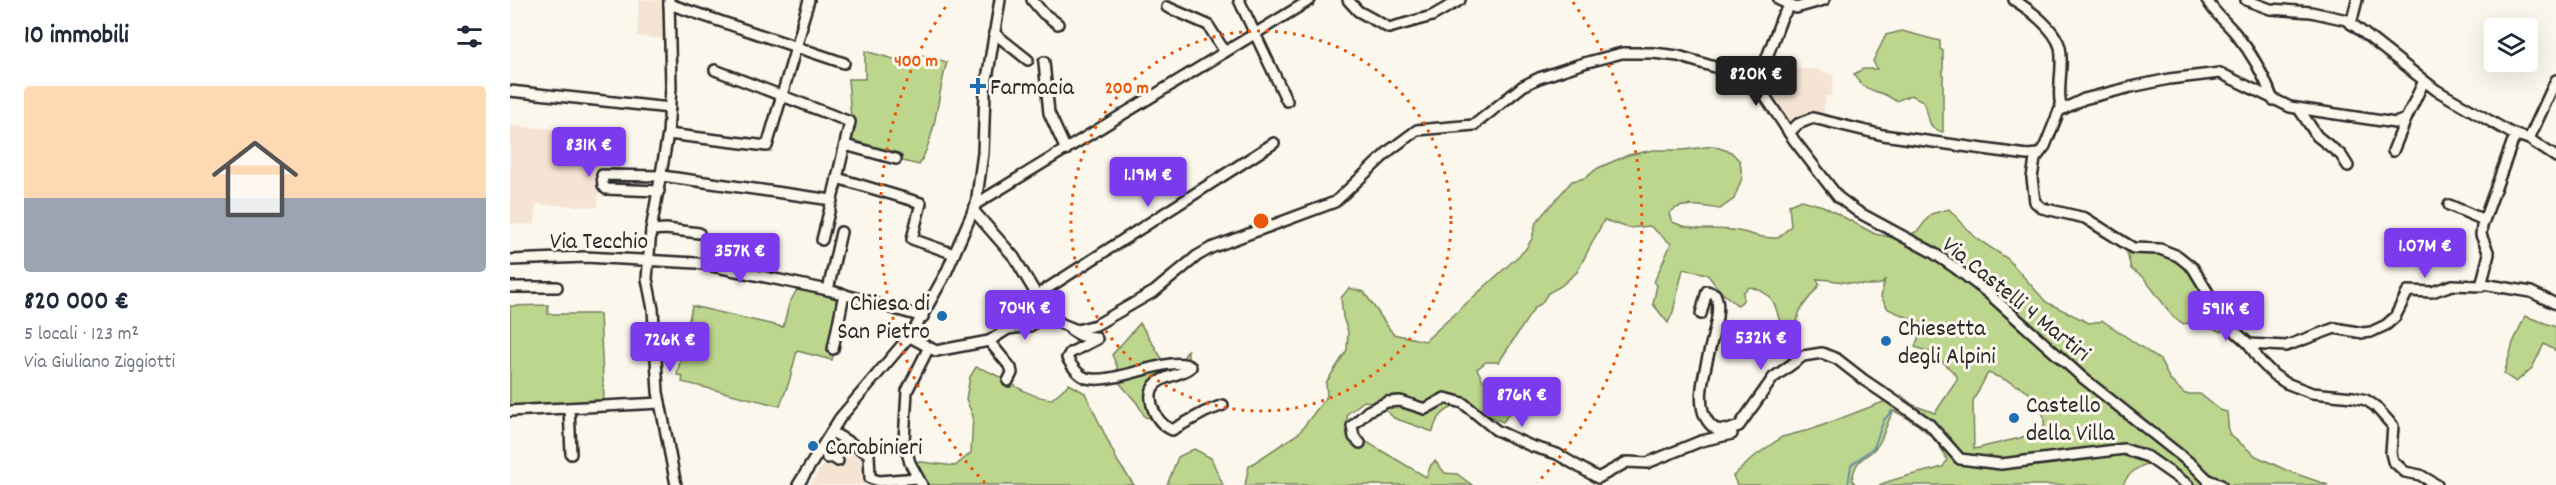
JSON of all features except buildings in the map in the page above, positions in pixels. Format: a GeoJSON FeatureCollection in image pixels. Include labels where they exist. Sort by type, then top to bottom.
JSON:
{"type":"FeatureCollection","features":[{"type":"Feature","properties":{"kind":"street"},"geometry":{"type":"LineString","coordinates":[[668,134],[767,146],[809,0]]}},
{"type":"Feature","properties":{"kind":"street"},"geometry":{"type":"LineString","coordinates":[[798,485],[829,455],[832,432],[840,418],[910,337],[923,317],[975,207],[983,153],[985,91],[1000,0]]}},
{"type":"Feature","properties":{"kind":"street"},"geometry":{"type":"LineString","coordinates":[[1032,0],[1043,13],[1058,24]]}},
{"type":"Feature","properties":{"kind":"street"},"geometry":{"type":"LineString","coordinates":[[1239,0],[1287,101]]}},
{"type":"Feature","properties":{"kind":"street"},"geometry":{"type":"LineString","coordinates":[[975,207],[1310,0]]}},
{"type":"Feature","properties":{"kind":"street"},"geometry":{"type":"LineString","coordinates":[[1348,0],[1358,11],[1389,28],[1432,16],[1460,0]]}},
{"type":"Feature","properties":{"kind":"street"},"geometry":{"type":"LineString","coordinates":[[1779,0],[1796,8],[1824,0]]}},
{"type":"Feature","properties":{"kind":"street"},"geometry":{"type":"LineString","coordinates":[[2014,0],[2026,7],[2040,21],[2055,38],[2060,48],[2059,95],[2062,109]]}},
{"type":"Feature","properties":{"kind":"street"},"geometry":{"type":"LineString","coordinates":[[2207,0],[2247,48],[2264,77],[2273,100]]}},
{"type":"Feature","properties":{"kind":"street"},"geometry":{"type":"LineString","coordinates":[[2246,0],[2270,9],[2341,17],[2424,81],[2517,136],[2529,139],[2556,157]]}},
{"type":"Feature","properties":{"kind":"street"},"geometry":{"type":"LineString","coordinates":[[2351,24],[2357,0]]}},
{"type":"Feature","properties":{"kind":"street"},"geometry":{"type":"LineString","coordinates":[[676,485],[660,403],[647,262],[668,134],[670,108],[669,2],[795,48],[844,63]]}},
{"type":"Feature","properties":{"kind":"street"},"geometry":{"type":"LineString","coordinates":[[1070,328],[1085,329],[1096,325],[1155,291],[1197,256],[1222,243],[1335,202],[1396,145],[1417,130],[1474,125],[1523,86],[1539,78],[1607,56],[1639,53],[1678,56],[1737,73],[1757,84],[1782,17],[1790,6]]}},
{"type":"Feature","properties":{"kind":"street"},"geometry":{"type":"LineString","coordinates":[[1167,7],[1208,25],[1225,52]]}},
{"type":"Feature","properties":{"kind":"street"},"geometry":{"type":"LineString","coordinates":[[994,33],[1028,60]]}},
{"type":"Feature","properties":{"kind":"street"},"geometry":{"type":"LineString","coordinates":[[1044,62],[1049,113],[1066,150]]}},
{"type":"Feature","properties":{"kind":"street"},"geometry":{"type":"LineString","coordinates":[[715,70],[850,122],[822,240]]}},
{"type":"Feature","properties":{"kind":"street"},"geometry":{"type":"LineString","coordinates":[[2406,119],[2391,123],[2299,109],[2273,100],[2234,78],[2217,73],[2169,79],[2084,99],[2062,109],[2053,122],[2045,146],[2038,154],[2032,178],[2032,195],[2036,204],[2047,210],[2085,218],[2133,248],[2160,249],[2178,256],[2193,268],[2227,324],[2249,344],[2264,366],[2286,383],[2312,393],[2353,397],[2373,404],[2394,428],[2391,453],[2393,461],[2405,472],[2420,475],[2437,485]]}},
{"type":"Feature","properties":{"kind":"street"},"geometry":{"type":"LineString","coordinates":[[2529,139],[2556,80]]}},
{"type":"Feature","properties":{"kind":"street"},"geometry":{"type":"LineString","coordinates":[[2393,151],[2424,81]]}},
{"type":"Feature","properties":{"kind":"street","name":"Via Castelli 4 Martiri"},"geometry":{"type":"LineString","coordinates":[[1757,84],[1789,133],[1838,197],[1876,222],[1932,252],[1963,274],[2083,378],[2209,482],[2221,485]]}},
{"type":"Feature","properties":{"kind":"street"},"geometry":{"type":"LineString","coordinates":[[510,91],[670,108]]}},
{"type":"Feature","properties":{"kind":"street"},"geometry":{"type":"LineString","coordinates":[[2299,109],[2317,136],[2341,155],[2348,166]]}},
{"type":"Feature","properties":{"kind":"street"},"geometry":{"type":"LineString","coordinates":[[1789,133],[1798,124],[1813,118],[1883,135],[2028,155],[2038,154]]}},
{"type":"Feature","properties":{"kind":"street"},"geometry":{"type":"LineString","coordinates":[[2483,284],[2489,254],[2481,235],[2484,220],[2512,143],[2517,136]]}},
{"type":"Feature","properties":{"kind":"street"},"geometry":{"type":"LineString","coordinates":[[1036,295],[1274,143]]}},
{"type":"Feature","properties":{"kind":"street"},"geometry":{"type":"LineString","coordinates":[[845,145],[896,159]]}},
{"type":"Feature","properties":{"kind":"street"},"geometry":{"type":"LineString","coordinates":[[659,191],[606,189],[602,175],[662,176],[832,200]]}},
{"type":"Feature","properties":{"kind":"street"},"geometry":{"type":"LineString","coordinates":[[837,178],[921,203],[912,239],[954,254]]}},
{"type":"Feature","properties":{"kind":"street"},"geometry":{"type":"LineString","coordinates":[[2449,205],[2484,220]]}},
{"type":"Feature","properties":{"kind":"street"},"geometry":{"type":"LineString","coordinates":[[975,207],[1014,257],[1048,314],[1081,336],[1097,339],[1070,353],[1067,358],[1077,371],[1087,378],[1129,375],[1176,362],[1191,367],[1186,372],[1165,377],[1155,385],[1150,398],[1153,412],[1162,425],[1172,430],[1205,411],[1223,405]]}},
{"type":"Feature","properties":{"kind":"street"},"geometry":{"type":"LineString","coordinates":[[651,230],[666,229],[699,233]]}},
{"type":"Feature","properties":{"kind":"street"},"geometry":{"type":"LineString","coordinates":[[828,290],[841,232]]}},
{"type":"Feature","properties":{"kind":"street","name":"Via Tecchio"},"geometry":{"type":"LineString","coordinates":[[510,260],[585,257],[697,263],[828,290],[923,317]]}},
{"type":"Feature","properties":{"kind":"street"},"geometry":{"type":"LineString","coordinates":[[2249,344],[2289,346],[2335,328],[2363,333],[2371,332],[2386,325],[2395,317],[2408,291],[2428,293],[2452,285],[2477,286],[2483,284],[2531,292],[2556,304]]}},
{"type":"Feature","properties":{"kind":"street"},"geometry":{"type":"LineString","coordinates":[[510,288],[557,287]]}},
{"type":"Feature","properties":{"kind":"street"},"geometry":{"type":"LineString","coordinates":[[1701,314],[1707,291],[1716,294],[1719,300],[1717,319],[1704,367],[1704,414],[1708,422],[1716,429],[1728,430],[1739,426]]}},
{"type":"Feature","properties":{"kind":"street"},"geometry":{"type":"LineString","coordinates":[[832,349],[844,294]]}},
{"type":"Feature","properties":{"kind":"street"},"geometry":{"type":"LineString","coordinates":[[910,337],[928,349],[936,351],[989,341],[1008,329],[1030,326],[1048,314]]}},
{"type":"Feature","properties":{"kind":"street"},"geometry":{"type":"LineString","coordinates":[[989,341],[1011,368],[1012,373],[1008,381]]}},
{"type":"Feature","properties":{"kind":"street"},"geometry":{"type":"LineString","coordinates":[[832,432],[869,454],[870,478],[879,481],[920,482],[910,463],[904,441],[907,391],[928,349]]}},
{"type":"Feature","properties":{"kind":"street"},"geometry":{"type":"LineString","coordinates":[[1360,443],[1354,436],[1352,424],[1380,405],[1400,401],[1424,409],[1440,399],[1451,398],[1463,402],[1496,430],[1566,459],[1598,478],[1624,463],[1647,463],[1701,441],[1731,434],[1773,378],[1803,356],[1822,353],[1837,359],[1926,421],[1960,459],[2001,464],[2124,448],[2148,457],[2188,485]]}},
{"type":"Feature","properties":{"kind":"street"},"geometry":{"type":"LineString","coordinates":[[510,411],[660,403]]}},
{"type":"Feature","properties":{"kind":"street"},"geometry":{"type":"LineString","coordinates":[[569,408],[571,454]]}},
{"type":"Feature","properties":{"kind":"shaded area"},"geometry":{"type":"Polygon","coordinates":[[[639,0],[667,0],[664,39],[637,36],[639,0]]]}},
{"type":"Feature","properties":{"kind":"shaded area"},"geometry":{"type":"Polygon","coordinates":[[[1783,69],[1816,69],[1834,76],[1831,96],[1826,96],[1822,120],[1784,121],[1756,85],[1783,69]]]}},
{"type":"Feature","properties":{"kind":"shaded area"},"geometry":{"type":"Polygon","coordinates":[[[510,126],[600,132],[598,207],[536,204],[535,224],[510,224],[510,126]]]}},
{"type":"Feature","properties":{"kind":"shaded area"},"geometry":{"type":"Polygon","coordinates":[[[839,439],[867,455],[865,485],[810,485],[839,439]]]}},
{"type":"Feature","properties":{"kind":"green space"},"geometry":{"type":"Polygon","coordinates":[[[1902,31],[1940,41],[1940,49],[1943,51],[1943,132],[1933,128],[1923,101],[1911,95],[1896,101],[1866,87],[1854,74],[1863,69],[1877,69],[1873,61],[1886,35],[1902,31]]]}},
{"type":"Feature","properties":{"kind":"green space"},"geometry":{"type":"Polygon","coordinates":[[[865,51],[915,65],[922,55],[947,62],[930,141],[919,165],[854,149],[848,145],[855,120],[851,118],[848,79],[865,79],[865,51]]]}},
{"type":"Feature","properties":{"kind":"green space"},"geometry":{"type":"Polygon","coordinates":[[[1713,146],[1731,152],[1740,161],[1742,178],[1734,199],[1720,209],[1686,206],[1679,207],[1669,214],[1672,222],[1688,227],[1732,230],[1778,238],[1791,226],[1789,205],[1801,200],[1823,206],[1875,234],[1899,239],[1918,231],[1931,214],[1949,209],[1976,238],[2008,259],[2046,302],[2089,323],[2103,321],[2160,360],[2170,380],[2185,394],[2200,394],[2220,410],[2227,412],[2229,434],[2256,456],[2288,471],[2328,485],[2189,485],[2156,461],[2136,469],[2123,485],[1879,485],[1943,467],[1947,460],[1932,437],[1894,411],[1879,443],[1856,466],[1852,480],[1856,485],[1737,485],[1733,476],[1755,456],[1782,437],[1813,429],[1901,395],[1913,405],[1935,413],[1957,380],[1957,376],[1935,354],[1915,347],[1923,324],[1888,309],[1881,297],[1885,279],[1882,284],[1874,285],[1816,279],[1820,284],[1800,310],[1791,343],[1781,327],[1774,303],[1762,291],[1750,287],[1743,292],[1743,300],[1737,305],[1720,291],[1707,274],[1683,269],[1673,312],[1668,323],[1653,304],[1657,285],[1654,282],[1671,244],[1650,226],[1629,228],[1604,220],[1577,272],[1561,286],[1548,293],[1541,304],[1535,307],[1499,362],[1486,362],[1477,369],[1483,380],[1506,397],[1510,412],[1503,422],[1462,406],[1447,410],[1436,422],[1433,432],[1394,418],[1378,403],[1364,401],[1347,414],[1348,431],[1426,477],[1435,461],[1445,473],[1457,474],[1472,485],[1245,485],[1249,466],[1299,433],[1327,396],[1326,383],[1347,350],[1348,332],[1343,317],[1341,298],[1349,288],[1364,292],[1393,334],[1425,341],[1525,250],[1532,239],[1536,222],[1572,181],[1585,178],[1598,168],[1628,155],[1654,150],[1683,150],[1713,146]],[[1988,373],[1973,401],[1974,449],[2020,438],[2044,428],[2044,416],[2040,407],[2028,392],[1988,373]]]}},
{"type":"Feature","properties":{"kind":"green space"},"geometry":{"type":"Polygon","coordinates":[[[2133,246],[2176,254],[2194,264],[2212,286],[2228,320],[2221,332],[2197,321],[2184,324],[2174,318],[2144,278],[2131,269],[2127,253],[2133,246]]]}},
{"type":"Feature","properties":{"kind":"green space"},"geometry":{"type":"Polygon","coordinates":[[[799,286],[847,298],[832,360],[797,351],[780,406],[682,382],[683,376],[677,375],[692,306],[783,327],[789,304],[799,286]]]}},
{"type":"Feature","properties":{"kind":"green space"},"geometry":{"type":"Polygon","coordinates":[[[548,305],[548,314],[600,314],[604,401],[510,407],[510,306],[548,305]]]}},
{"type":"Feature","properties":{"kind":"green space"},"geometry":{"type":"Polygon","coordinates":[[[2525,316],[2556,327],[2556,351],[2544,344],[2532,368],[2516,382],[2504,374],[2513,343],[2525,316]]]}},
{"type":"Feature","properties":{"kind":"green space"},"geometry":{"type":"Polygon","coordinates":[[[1140,323],[1164,362],[1181,362],[1188,349],[1188,364],[1156,386],[1151,418],[1145,417],[1137,403],[1117,380],[1117,366],[1112,355],[1140,323]]]}},
{"type":"Feature","properties":{"kind":"green space"},"geometry":{"type":"Polygon","coordinates":[[[976,367],[1041,397],[1052,399],[1069,384],[1085,393],[1118,462],[1134,485],[921,485],[914,474],[914,461],[955,466],[971,453],[973,416],[966,399],[970,377],[976,367]]]}},
{"type":"Feature","properties":{"kind":"green space"},"geometry":{"type":"Polygon","coordinates":[[[1194,449],[1211,458],[1223,485],[1167,485],[1178,457],[1194,449]]]}},
{"type":"Feature","properties":{"kind":"waterway"},"geometry":{"type":"LineString","coordinates":[[1848,485],[1851,465],[1874,447],[1884,420],[1892,411]]}},
{"type":"Feature","properties":{"kind":"place","name":"Farmacia"},"geometry":{"type":"Point","coordinates":[978,86]}},
{"type":"Feature","properties":{"kind":"place","name":"Chiesa di San Pietro"},"geometry":{"type":"Point","coordinates":[942,316]}},
{"type":"Feature","properties":{"kind":"place","name":"Chiesetta degli Alpini"},"geometry":{"type":"Point","coordinates":[1886,341]}},
{"type":"Feature","properties":{"kind":"place","name":"Castello della Villa"},"geometry":{"type":"Point","coordinates":[2014,418]}},
{"type":"Feature","properties":{"kind":"place","name":"Carabinieri"},"geometry":{"type":"Point","coordinates":[813,446]}}]}
